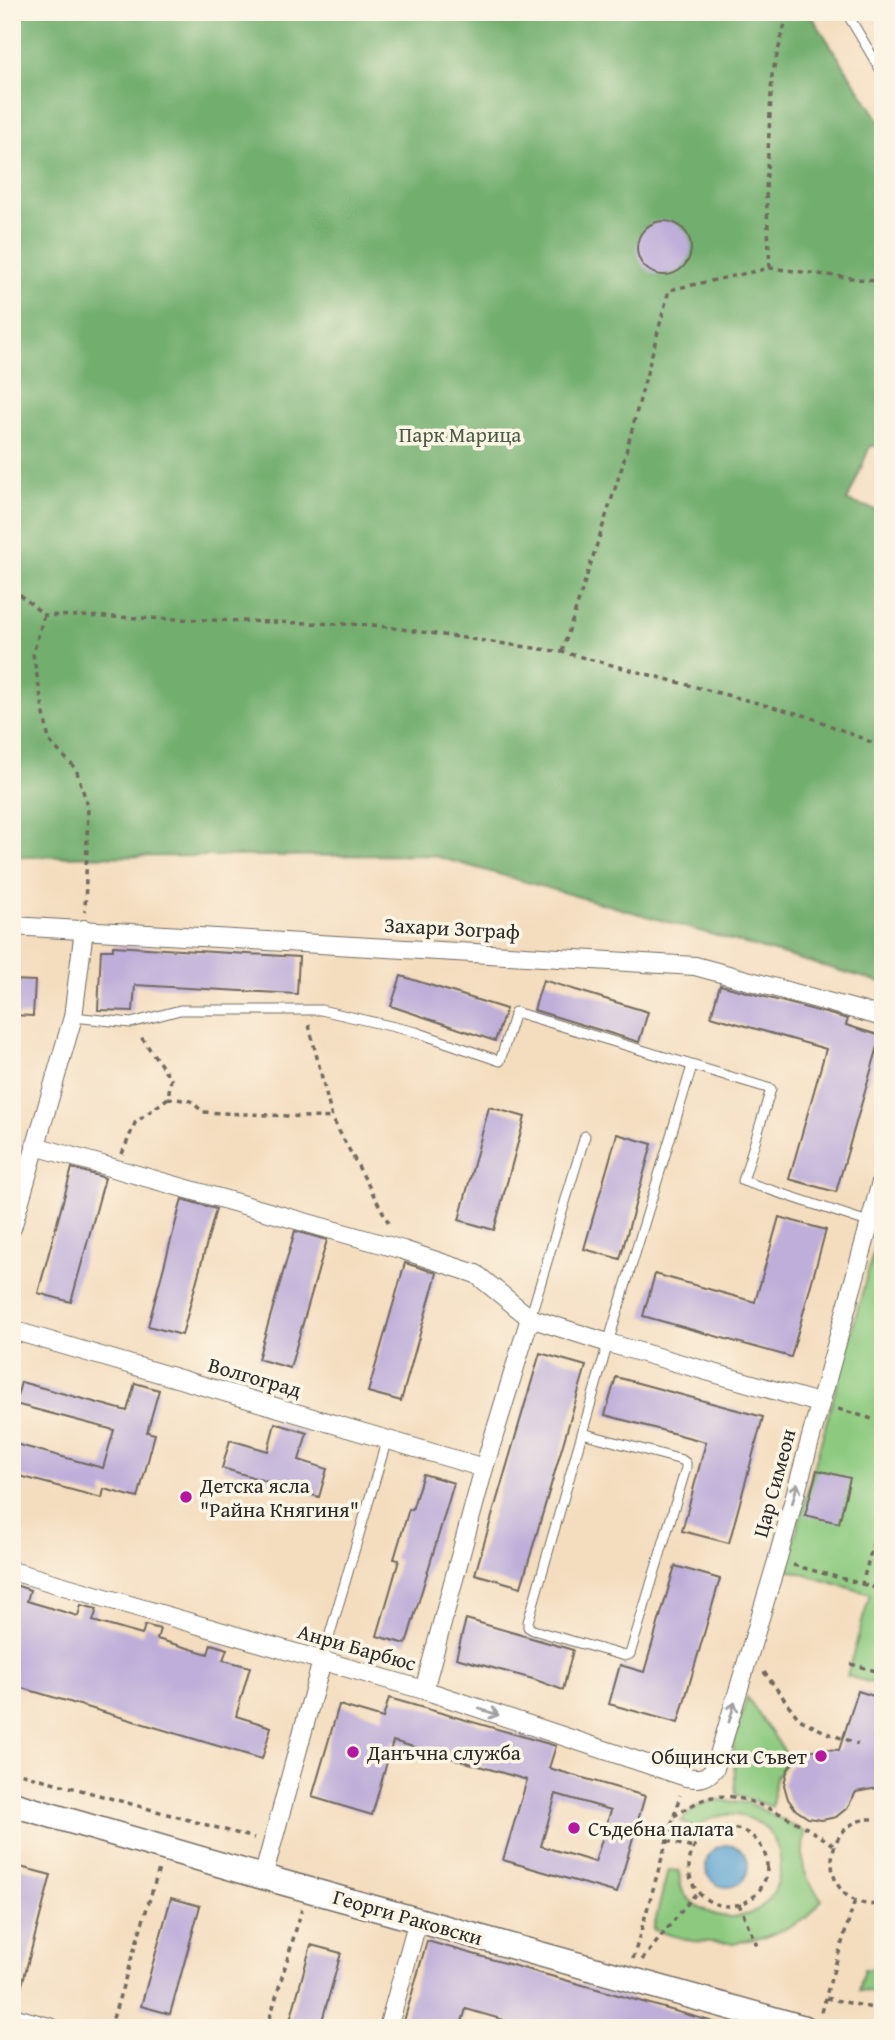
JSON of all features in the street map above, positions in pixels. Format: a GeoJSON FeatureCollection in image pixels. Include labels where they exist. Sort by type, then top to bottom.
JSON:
{"type":"FeatureCollection","features":[{"type":"Feature","properties":{"kind":"street","name":"Захари Зограф"},"geometry":{"type":"LineString","coordinates":[[12,926],[695,966],[883,1017]]}},
{"type":"Feature","properties":{"kind":"street"},"geometry":{"type":"LineString","coordinates":[[12,1228],[73,1017],[84,929]]}},
{"type":"Feature","properties":{"kind":"street"},"geometry":{"type":"LineString","coordinates":[[35,1146],[403,1250],[476,1274],[530,1318],[819,1404]]}},
{"type":"Feature","properties":{"kind":"street","name":"Цар Симеон"},"geometry":{"type":"LineString","coordinates":[[686,1777],[708,1777],[715,1768],[777,1560],[883,1175]]}},
{"type":"Feature","properties":{"kind":"street"},"geometry":{"type":"LineString","coordinates":[[424,1690],[484,1468],[530,1318]]}},
{"type":"Feature","properties":{"kind":"street","name":"Волгоград"},"geometry":{"type":"LineString","coordinates":[[12,1330],[484,1468]]}},
{"type":"Feature","properties":{"kind":"street","name":"Анри Барбюс"},"geometry":{"type":"LineString","coordinates":[[12,1571],[424,1690],[686,1777]]}},
{"type":"Feature","properties":{"kind":"street"},"geometry":{"type":"LineString","coordinates":[[263,1877],[322,1661]]}},
{"type":"Feature","properties":{"kind":"street","name":"Георги Раковски"},"geometry":{"type":"LineString","coordinates":[[12,1804],[627,1978],[812,2022]]}},
{"type":"Feature","properties":{"kind":"street"},"geometry":{"type":"LineString","coordinates":[[388,2028],[418,1920]]}},
{"type":"Feature","properties":{"kind":"street"},"geometry":{"type":"LineString","coordinates":[[12,2017],[52,2028]]}},
{"type":"Feature","properties":{"kind":"lane"},"geometry":{"type":"LineString","coordinates":[[846,12],[883,74]]}},
{"type":"Feature","properties":{"kind":"lane"},"geometry":{"type":"LineString","coordinates":[[73,1017],[131,1023],[180,1010],[321,1010],[416,1032],[500,1061],[515,1012],[771,1089],[743,1181],[871,1223]]}},
{"type":"Feature","properties":{"kind":"lane"},"geometry":{"type":"LineString","coordinates":[[582,1433],[686,1462],[630,1654],[625,1656],[533,1630],[528,1627],[528,1622],[582,1433],[608,1343],[692,1066]]}},
{"type":"Feature","properties":{"kind":"lane"},"geometry":{"type":"LineString","coordinates":[[530,1318],[585,1136]]}},
{"type":"Feature","properties":{"kind":"lane"},"geometry":{"type":"LineString","coordinates":[[322,1661],[387,1438]]}},
{"type":"Feature","properties":{"kind":"path"},"geometry":{"type":"LineString","coordinates":[[770,268],[766,191],[772,75],[788,12]]}},
{"type":"Feature","properties":{"kind":"path"},"geometry":{"type":"LineString","coordinates":[[562,652],[622,467],[669,290],[770,268],[882,281]]}},
{"type":"Feature","properties":{"kind":"path"},"geometry":{"type":"LineString","coordinates":[[12,588],[44,615],[373,625],[562,652],[807,716],[883,747]]}},
{"type":"Feature","properties":{"kind":"path"},"geometry":{"type":"LineString","coordinates":[[44,615],[33,654],[49,741],[76,769],[88,807],[84,929]]}},
{"type":"Feature","properties":{"kind":"path"},"geometry":{"type":"LineString","coordinates":[[305,1010],[332,1118],[403,1250]]}},
{"type":"Feature","properties":{"kind":"path"},"geometry":{"type":"LineString","coordinates":[[116,1169],[135,1123],[168,1098],[171,1079],[131,1023]]}},
{"type":"Feature","properties":{"kind":"path"},"geometry":{"type":"LineString","coordinates":[[168,1098],[191,1101],[203,1112],[332,1118]]}},
{"type":"Feature","properties":{"kind":"path"},"geometry":{"type":"LineString","coordinates":[[819,1404],[883,1422]]}},
{"type":"Feature","properties":{"kind":"path"},"geometry":{"type":"LineString","coordinates":[[862,1584],[883,1508]]}},
{"type":"Feature","properties":{"kind":"path"},"geometry":{"type":"LineString","coordinates":[[777,1560],[883,1590]]}},
{"type":"Feature","properties":{"kind":"path"},"geometry":{"type":"LineString","coordinates":[[750,1654],[799,1719],[858,1744]]}},
{"type":"Feature","properties":{"kind":"path"},"geometry":{"type":"LineString","coordinates":[[851,1664],[883,1673]]}},
{"type":"Feature","properties":{"kind":"path"},"geometry":{"type":"LineString","coordinates":[[12,1772],[272,1844]]}},
{"type":"Feature","properties":{"kind":"path"},"geometry":{"type":"LineString","coordinates":[[627,1978],[686,1777]]}},
{"type":"Feature","properties":{"kind":"path"},"geometry":{"type":"LineString","coordinates":[[674,1816],[688,1807],[714,1797],[738,1798],[773,1810],[834,1845]]}},
{"type":"Feature","properties":{"kind":"path"},"geometry":{"type":"LineString","coordinates":[[883,1820],[865,1819],[852,1824],[841,1833],[831,1857],[831,1871],[844,1893],[867,1904],[883,1904]]}},
{"type":"Feature","properties":{"kind":"path"},"geometry":{"type":"LineString","coordinates":[[732,1827],[747,1832],[759,1842],[766,1855],[768,1871],[763,1885],[753,1897],[739,1904],[724,1906],[709,1901],[697,1892],[690,1878],[689,1863],[693,1848],[704,1836],[717,1829],[732,1827]]}},
{"type":"Feature","properties":{"kind":"path"},"geometry":{"type":"LineString","coordinates":[[667,1841],[693,1848]]}},
{"type":"Feature","properties":{"kind":"path"},"geometry":{"type":"LineString","coordinates":[[110,2028],[165,1849]]}},
{"type":"Feature","properties":{"kind":"path"},"geometry":{"type":"LineString","coordinates":[[267,2028],[307,1889]]}},
{"type":"Feature","properties":{"kind":"path"},"geometry":{"type":"LineString","coordinates":[[627,1978],[697,1892]]}},
{"type":"Feature","properties":{"kind":"path"},"geometry":{"type":"LineString","coordinates":[[812,2022],[825,1998],[855,1900]]}},
{"type":"Feature","properties":{"kind":"path"},"geometry":{"type":"LineString","coordinates":[[739,1904],[757,1946]]}},
{"type":"Feature","properties":{"kind":"path"},"geometry":{"type":"LineString","coordinates":[[825,1998],[883,2008]]}},
{"type":"Feature","properties":{"kind":"green space","name":"Парк Марица"},"geometry":{"type":"Polygon","coordinates":[[[12,12],[809,12],[883,126],[883,445],[870,446],[847,501],[883,512],[883,983],[431,855],[12,857],[12,12]]]}},
{"type":"Feature","properties":{"kind":"green space"},"geometry":{"type":"Polygon","coordinates":[[[883,1217],[883,1686],[847,1676],[870,1594],[786,1569],[883,1217]]]}},
{"type":"Feature","properties":{"kind":"green space"},"geometry":{"type":"Polygon","coordinates":[[[747,1697],[789,1758],[776,1776],[772,1807],[736,1795],[733,1744],[747,1697]]]}},
{"type":"Feature","properties":{"kind":"green space"},"geometry":{"type":"Polygon","coordinates":[[[714,1800],[749,1803],[805,1832],[804,1868],[810,1883],[822,1900],[807,1918],[765,1937],[733,1943],[692,1941],[653,1930],[668,1870],[679,1871],[685,1895],[713,1914],[737,1917],[756,1910],[770,1897],[778,1879],[780,1860],[775,1841],[762,1826],[734,1815],[717,1816],[696,1828],[681,1821],[696,1807],[714,1800]]]}},
{"type":"Feature","properties":{"kind":"green space"},"geometry":{"type":"Polygon","coordinates":[[[864,1969],[883,1970],[883,1992],[859,1991],[864,1969]]]}},
{"type":"Feature","properties":{"kind":"water"},"geometry":{"type":"Polygon","coordinates":[[[727,1845],[742,1851],[748,1866],[742,1881],[727,1887],[712,1881],[706,1866],[712,1851],[727,1845]]]}},
{"type":"Feature","properties":{"kind":"building"},"geometry":{"type":"Polygon","coordinates":[[[664,221],[683,229],[691,248],[683,267],[664,275],[645,267],[637,248],[645,229],[664,221]]]}},
{"type":"Feature","properties":{"kind":"building"},"geometry":{"type":"Polygon","coordinates":[[[113,946],[299,957],[297,994],[135,985],[133,1011],[98,1010],[101,950],[113,950],[113,946]]]}},
{"type":"Feature","properties":{"kind":"building"},"geometry":{"type":"Polygon","coordinates":[[[401,976],[506,1009],[495,1041],[391,1006],[401,976]]]}},
{"type":"Feature","properties":{"kind":"building"},"geometry":{"type":"Polygon","coordinates":[[[12,980],[35,981],[33,1016],[12,1015],[12,980]]]}},
{"type":"Feature","properties":{"kind":"building"},"geometry":{"type":"Polygon","coordinates":[[[543,980],[648,1012],[639,1042],[534,1010],[543,980]]]}},
{"type":"Feature","properties":{"kind":"building"},"geometry":{"type":"Polygon","coordinates":[[[720,985],[848,1019],[846,1025],[881,1036],[836,1192],[789,1179],[826,1049],[711,1016],[720,985]]]}},
{"type":"Feature","properties":{"kind":"building"},"geometry":{"type":"Polygon","coordinates":[[[489,1107],[525,1117],[494,1230],[459,1220],[489,1107]]]}},
{"type":"Feature","properties":{"kind":"building"},"geometry":{"type":"Polygon","coordinates":[[[617,1134],[652,1144],[620,1259],[584,1249],[617,1134]]]}},
{"type":"Feature","properties":{"kind":"building"},"geometry":{"type":"Polygon","coordinates":[[[72,1168],[105,1178],[71,1302],[38,1293],[72,1168]]]}},
{"type":"Feature","properties":{"kind":"building"},"geometry":{"type":"Polygon","coordinates":[[[182,1199],[216,1209],[182,1335],[148,1326],[182,1199]]]}},
{"type":"Feature","properties":{"kind":"building"},"geometry":{"type":"Polygon","coordinates":[[[779,1217],[826,1230],[791,1357],[643,1316],[655,1274],[755,1302],[779,1217]]]}},
{"type":"Feature","properties":{"kind":"building"},"geometry":{"type":"Polygon","coordinates":[[[295,1231],[327,1240],[290,1368],[258,1359],[295,1231]]]}},
{"type":"Feature","properties":{"kind":"building"},"geometry":{"type":"Polygon","coordinates":[[[405,1263],[437,1273],[401,1401],[368,1392],[405,1263]]]}},
{"type":"Feature","properties":{"kind":"building"},"geometry":{"type":"Polygon","coordinates":[[[540,1353],[586,1366],[521,1587],[475,1574],[540,1353]]]}},
{"type":"Feature","properties":{"kind":"building"},"geometry":{"type":"Polygon","coordinates":[[[616,1377],[763,1417],[729,1543],[682,1531],[706,1442],[605,1415],[616,1377]]]}},
{"type":"Feature","properties":{"kind":"building"},"geometry":{"type":"Polygon","coordinates":[[[21,1382],[127,1411],[135,1383],[159,1390],[147,1432],[155,1434],[138,1498],[104,1489],[102,1498],[12,1474],[12,1443],[103,1468],[114,1430],[15,1404],[21,1382]]]}},
{"type":"Feature","properties":{"kind":"building"},"geometry":{"type":"Polygon","coordinates":[[[275,1423],[307,1433],[299,1460],[327,1469],[319,1497],[222,1468],[230,1440],[268,1451],[275,1423]]]}},
{"type":"Feature","properties":{"kind":"building"},"geometry":{"type":"Polygon","coordinates":[[[817,1470],[850,1478],[839,1523],[805,1515],[817,1470]]]}},
{"type":"Feature","properties":{"kind":"building"},"geometry":{"type":"Polygon","coordinates":[[[423,1474],[454,1483],[406,1644],[377,1636],[399,1560],[394,1559],[423,1474]]]}},
{"type":"Feature","properties":{"kind":"building"},"geometry":{"type":"Polygon","coordinates":[[[675,1566],[720,1579],[678,1723],[609,1704],[620,1665],[644,1672],[675,1566]]]}},
{"type":"Feature","properties":{"kind":"building"},"geometry":{"type":"Polygon","coordinates":[[[15,1585],[30,1590],[27,1601],[78,1616],[81,1605],[97,1609],[93,1621],[142,1635],[145,1625],[160,1629],[157,1639],[208,1654],[211,1644],[227,1649],[223,1660],[250,1667],[236,1716],[271,1727],[262,1759],[12,1685],[12,1595],[15,1585]]]}},
{"type":"Feature","properties":{"kind":"building"},"geometry":{"type":"Polygon","coordinates":[[[466,1619],[573,1650],[563,1690],[456,1658],[466,1619]]]}},
{"type":"Feature","properties":{"kind":"building","name":"Общински Съвет"},"geometry":{"type":"Polygon","coordinates":[[[858,1691],[883,1699],[883,1787],[856,1792],[847,1808],[836,1817],[822,1820],[808,1818],[796,1810],[788,1799],[784,1785],[787,1771],[795,1759],[807,1751],[839,1750],[858,1691]]]}},
{"type":"Feature","properties":{"kind":"building"},"geometry":{"type":"Polygon","coordinates":[[[389,1698],[556,1746],[549,1768],[645,1796],[617,1893],[503,1860],[527,1780],[393,1741],[372,1815],[312,1797],[339,1705],[383,1718],[389,1698]],[[556,1794],[541,1846],[595,1862],[611,1810],[556,1794]]]}},
{"type":"Feature","properties":{"kind":"building"},"geometry":{"type":"Polygon","coordinates":[[[20,1867],[51,1875],[18,2000],[12,1999],[12,1896],[20,1867]]]}},
{"type":"Feature","properties":{"kind":"building"},"geometry":{"type":"Polygon","coordinates":[[[171,1898],[200,1906],[170,2014],[141,2006],[171,1898]]]}},
{"type":"Feature","properties":{"kind":"building"},"geometry":{"type":"Polygon","coordinates":[[[427,1941],[717,2023],[716,2028],[532,2028],[466,2009],[460,2028],[402,2028],[427,1941]]]}},
{"type":"Feature","properties":{"kind":"building"},"geometry":{"type":"Polygon","coordinates":[[[311,1945],[341,1953],[320,2028],[288,2028],[311,1945]]]}},
{"type":"Feature","properties":{"kind":"place","name":"Детска ясла \"Райна Княгиня\""},"geometry":{"type":"Point","coordinates":[186,1497]}},
{"type":"Feature","properties":{"kind":"place","name":"Данъчна служба"},"geometry":{"type":"Point","coordinates":[353,1752]}},
{"type":"Feature","properties":{"kind":"place","name":"Общински Съвет"},"geometry":{"type":"Point","coordinates":[821,1756]}},
{"type":"Feature","properties":{"kind":"place","name":"Съдебна палата"},"geometry":{"type":"Point","coordinates":[574,1828]}}]}
